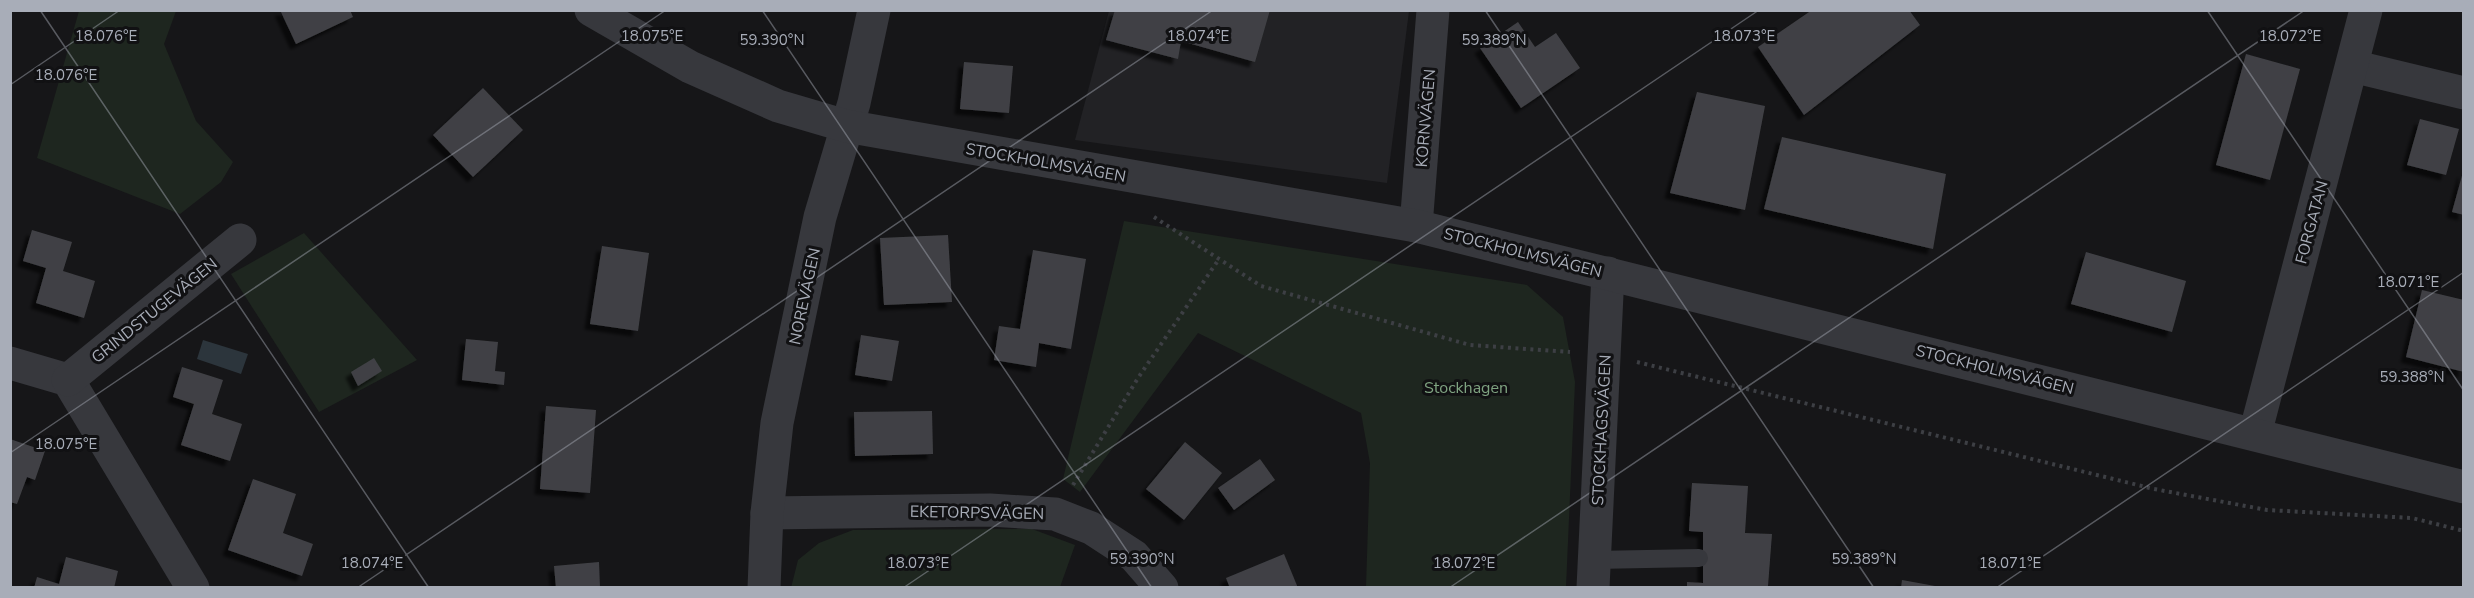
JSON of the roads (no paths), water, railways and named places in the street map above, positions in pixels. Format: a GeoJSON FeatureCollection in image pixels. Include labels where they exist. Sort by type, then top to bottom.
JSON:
{"type":"FeatureCollection","features":[{"type":"Feature","properties":{"kind":"street","name":"STOCKHOLMSVÄGEN"},"geometry":{"type":"LineString","coordinates":[[591,10],[690,68],[778,106],[846,126],[1416,226],[2255,434],[2463,488]]}},
{"type":"Feature","properties":{"kind":"street","name":"NOREVÄGEN"},"geometry":{"type":"LineString","coordinates":[[764,588],[767,513],[777,423],[820,217],[854,103],[874,10]]}},
{"type":"Feature","properties":{"kind":"street","name":"KORNVÄGEN"},"geometry":{"type":"LineString","coordinates":[[1416,226],[1433,10]]}},
{"type":"Feature","properties":{"kind":"street","name":"FORGATAN"},"geometry":{"type":"LineString","coordinates":[[2255,434],[2366,10]]}},
{"type":"Feature","properties":{"kind":"street"},"geometry":{"type":"LineString","coordinates":[[2352,66],[2463,93]]}},
{"type":"Feature","properties":{"kind":"street","name":"GRINDSTUGEVÄGEN"},"geometry":{"type":"LineString","coordinates":[[68,380],[240,240]]}},
{"type":"Feature","properties":{"kind":"street","name":"STOCKHAGSVÄGEN"},"geometry":{"type":"LineString","coordinates":[[1593,574],[1608,273]]}},
{"type":"Feature","properties":{"kind":"street"},"geometry":{"type":"LineString","coordinates":[[10,363],[68,380],[193,588]]}},
{"type":"Feature","properties":{"kind":"street","name":"EKETORPSVÄGEN"},"geometry":{"type":"LineString","coordinates":[[767,513],[990,510],[1055,514],[1091,528],[1134,556],[1162,588]]}},
{"type":"Feature","properties":{"kind":"lane"},"geometry":{"type":"LineString","coordinates":[[1593,574],[1699,558]]}},
{"type":"Feature","properties":{"kind":"park label","name":"Stockhagen"},"geometry":{"type":"Point","coordinates":[1466,387]}}]}
